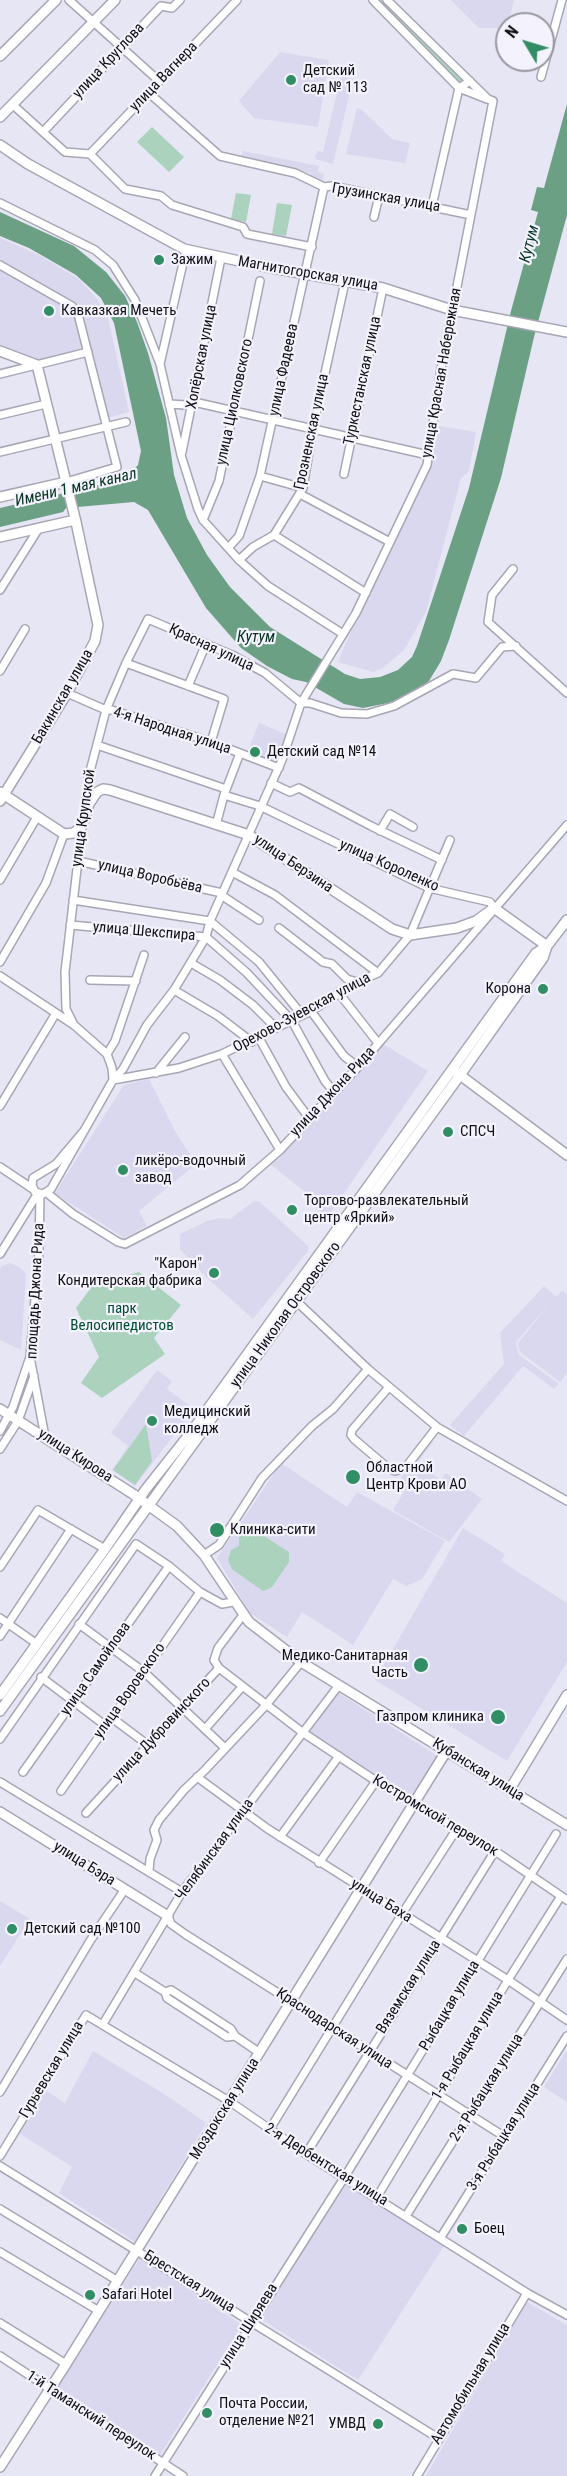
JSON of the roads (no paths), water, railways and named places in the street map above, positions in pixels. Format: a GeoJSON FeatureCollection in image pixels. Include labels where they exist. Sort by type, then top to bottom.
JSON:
{"type":"FeatureCollection","features":[{"type":"Feature","properties":{"kind":"main road"},"geometry":{"type":"LineString","coordinates":[[0,56],[56,0]]}},
{"type":"Feature","properties":{"kind":"main road"},"geometry":{"type":"LineString","coordinates":[[0,117],[115,0]]}},
{"type":"Feature","properties":{"kind":"main road","name":"Магнитогорская улица"},"geometry":{"type":"LineString","coordinates":[[0,145],[28,164],[186,250],[383,288],[452,310],[567,332]]}},
{"type":"Feature","properties":{"kind":"main road"},"geometry":{"type":"LineString","coordinates":[[0,351],[37,365]]}},
{"type":"Feature","properties":{"kind":"main road","name":"Бакинская улица"},"geometry":{"type":"LineString","coordinates":[[1,796],[67,693],[95,641],[98,625],[37,365]]}},
{"type":"Feature","properties":{"kind":"main road"},"geometry":{"type":"LineString","coordinates":[[0,497],[66,485]]}},
{"type":"Feature","properties":{"kind":"main road"},"geometry":{"type":"LineString","coordinates":[[0,537],[74,517]]}},
{"type":"Feature","properties":{"kind":"main road","name":"улица Берзина"},"geometry":{"type":"LineString","coordinates":[[89,804],[97,792],[103,789],[249,835],[392,929],[410,934],[457,928],[476,921],[494,908]]}},
{"type":"Feature","properties":{"kind":"main road"},"geometry":{"type":"LineString","coordinates":[[1,796],[64,834],[75,833],[82,826]]}},
{"type":"Feature","properties":{"kind":"main road","name":"улица Крупской"},"geometry":{"type":"LineString","coordinates":[[82,826],[89,804]]}},
{"type":"Feature","properties":{"kind":"main road","name":"улица Короленко"},"geometry":{"type":"LineString","coordinates":[[494,908],[547,946]]}},
{"type":"Feature","properties":{"kind":"main road","name":"улица Николая Островского"},"geometry":{"type":"LineString","coordinates":[[0,1712],[149,1504],[292,1297],[430,1107],[543,958],[547,946],[567,920]]}},
{"type":"Feature","properties":{"kind":"main road"},"geometry":{"type":"LineString","coordinates":[[456,1072],[567,1155]]}},
{"type":"Feature","properties":{"kind":"main road","name":"улица Кирова"},"geometry":{"type":"LineString","coordinates":[[0,1409],[149,1504]]}},
{"type":"Feature","properties":{"kind":"main road","name":"улица Николая Островского"},"geometry":{"type":"LineString","coordinates":[[0,1695],[140,1499],[196,1434]]}},
{"type":"Feature","properties":{"kind":"main road","name":"Кубанская улица"},"geometry":{"type":"LineString","coordinates":[[149,1504],[177,1526],[204,1556],[233,1602],[260,1631],[301,1662],[567,1825]]}},
{"type":"Feature","properties":{"kind":"main road"},"geometry":{"type":"LineString","coordinates":[[510,1790],[567,1695]]}},
{"type":"Feature","properties":{"kind":"main road","name":"Моздокская улица"},"geometry":{"type":"LineString","coordinates":[[0,2466],[51,2389],[416,1804],[447,1750]]}},
{"type":"Feature","properties":{"kind":"main road","name":"улица Бэра"},"geometry":{"type":"LineString","coordinates":[[0,1812],[168,1916]]}},
{"type":"Feature","properties":{"kind":"street"},"geometry":{"type":"LineString","coordinates":[[69,0],[159,81]]}},
{"type":"Feature","properties":{"kind":"street","name":"улица Круглова"},"geometry":{"type":"LineString","coordinates":[[43,132],[161,6],[172,8],[180,0]]}},
{"type":"Feature","properties":{"kind":"street","name":"улица Вагнера"},"geometry":{"type":"LineString","coordinates":[[90,154],[237,0]]}},
{"type":"Feature","properties":{"kind":"street"},"geometry":{"type":"LineString","coordinates":[[387,0],[488,99]]}},
{"type":"Feature","properties":{"kind":"street"},"geometry":{"type":"LineString","coordinates":[[541,77],[562,0]]}},
{"type":"Feature","properties":{"kind":"street"},"geometry":{"type":"LineString","coordinates":[[377,2],[459,88],[488,99]]}},
{"type":"Feature","properties":{"kind":"street"},"geometry":{"type":"LineString","coordinates":[[432,206],[459,88],[470,81]]}},
{"type":"Feature","properties":{"kind":"street","name":"Грузинская улица"},"geometry":{"type":"LineString","coordinates":[[149,93],[220,156],[295,173],[324,187],[332,186],[471,215]]}},
{"type":"Feature","properties":{"kind":"street","name":"улица Красная Набережная"},"geometry":{"type":"LineString","coordinates":[[83,1132],[112,1080],[123,1069],[147,1025],[174,990],[206,937],[221,894],[279,768],[301,703],[356,613],[427,465],[452,310],[492,112],[493,101],[488,99]]}},
{"type":"Feature","properties":{"kind":"street"},"geometry":{"type":"LineString","coordinates":[[12,104],[65,152],[90,154],[125,189],[161,196],[172,205],[243,227],[247,234],[312,247]]}},
{"type":"Feature","properties":{"kind":"street","name":"улица Фадеева"},"geometry":{"type":"LineString","coordinates":[[229,548],[239,536],[260,476],[324,187]]}},
{"type":"Feature","properties":{"kind":"street"},"geometry":{"type":"LineString","coordinates":[[374,217],[379,196]]}},
{"type":"Feature","properties":{"kind":"street"},"geometry":{"type":"LineString","coordinates":[[0,203],[95,250],[113,265],[135,300],[160,364],[181,455],[203,520],[239,560],[268,586],[343,634]]}},
{"type":"Feature","properties":{"kind":"street"},"geometry":{"type":"LineString","coordinates":[[160,364],[186,250]]}},
{"type":"Feature","properties":{"kind":"street","name":"Хопёрская улица"},"geometry":{"type":"LineString","coordinates":[[181,455],[194,402],[221,258]]}},
{"type":"Feature","properties":{"kind":"street"},"geometry":{"type":"LineString","coordinates":[[0,265],[72,306],[78,314],[117,466],[66,485]]}},
{"type":"Feature","properties":{"kind":"street","name":"улица Циолковского"},"geometry":{"type":"LineString","coordinates":[[203,520],[219,480],[260,281]]}},
{"type":"Feature","properties":{"kind":"street","name":"Грозненская улица"},"geometry":{"type":"LineString","coordinates":[[239,560],[254,547],[274,535],[302,491],[313,428],[345,282]]}},
{"type":"Feature","properties":{"kind":"street","name":"Туркестанская улица"},"geometry":{"type":"LineString","coordinates":[[344,474],[383,288]]}},
{"type":"Feature","properties":{"kind":"street"},"geometry":{"type":"LineString","coordinates":[[0,374],[88,352]]}},
{"type":"Feature","properties":{"kind":"street"},"geometry":{"type":"LineString","coordinates":[[169,404],[186,405],[194,402],[428,454]]}},
{"type":"Feature","properties":{"kind":"street"},"geometry":{"type":"LineString","coordinates":[[0,415],[46,404]]}},
{"type":"Feature","properties":{"kind":"street"},"geometry":{"type":"LineString","coordinates":[[0,452],[126,422]]}},
{"type":"Feature","properties":{"kind":"street"},"geometry":{"type":"LineString","coordinates":[[260,476],[302,491],[390,542]]}},
{"type":"Feature","properties":{"kind":"street"},"geometry":{"type":"LineString","coordinates":[[0,590],[39,528]]}},
{"type":"Feature","properties":{"kind":"street"},"geometry":{"type":"LineString","coordinates":[[274,535],[366,593]]}},
{"type":"Feature","properties":{"kind":"street"},"geometry":{"type":"LineString","coordinates":[[513,569],[492,595],[488,622],[567,693]]}},
{"type":"Feature","properties":{"kind":"street","name":"Красная улица"},"geometry":{"type":"LineString","coordinates":[[148,619],[206,644],[264,673],[301,703]]}},
{"type":"Feature","properties":{"kind":"street","name":"улица Крупской"},"geometry":{"type":"LineString","coordinates":[[89,804],[88,779],[106,710],[148,619]]}},
{"type":"Feature","properties":{"kind":"street"},"geometry":{"type":"LineString","coordinates":[[0,671],[25,629]]}},
{"type":"Feature","properties":{"kind":"street"},"geometry":{"type":"LineString","coordinates":[[188,686],[206,644]]}},
{"type":"Feature","properties":{"kind":"street"},"geometry":{"type":"LineString","coordinates":[[301,703],[310,703],[340,713],[367,714],[394,706],[453,674],[476,678],[502,647],[516,646]]}},
{"type":"Feature","properties":{"kind":"street"},"geometry":{"type":"LineString","coordinates":[[126,663],[224,699],[211,742]]}},
{"type":"Feature","properties":{"kind":"street","name":"4-я Народная улица"},"geometry":{"type":"LineString","coordinates":[[67,693],[106,710],[211,742],[279,768]]}},
{"type":"Feature","properties":{"kind":"street","name":"улица Короленко"},"geometry":{"type":"LineString","coordinates":[[97,745],[260,806],[429,888],[490,902],[494,908]]}},
{"type":"Feature","properties":{"kind":"street"},"geometry":{"type":"LineString","coordinates":[[216,825],[225,792],[240,753]]}},
{"type":"Feature","properties":{"kind":"street"},"geometry":{"type":"LineString","coordinates":[[271,783],[290,792],[299,788],[380,831],[442,860]]}},
{"type":"Feature","properties":{"kind":"street"},"geometry":{"type":"LineString","coordinates":[[380,831],[390,814],[413,827]]}},
{"type":"Feature","properties":{"kind":"street"},"geometry":{"type":"LineString","coordinates":[[0,880],[37,817]]}},
{"type":"Feature","properties":{"kind":"street","name":"улица Джона Рида"},"geometry":{"type":"LineString","coordinates":[[41,1193],[118,1242],[125,1244],[240,1185],[280,1150],[358,1066],[567,825]]}},
{"type":"Feature","properties":{"kind":"street","name":"улица Крупской"},"geometry":{"type":"LineString","coordinates":[[74,1025],[66,1009],[65,972],[82,826]]}},
{"type":"Feature","properties":{"kind":"street"},"geometry":{"type":"LineString","coordinates":[[0,963],[46,883],[64,834]]}},
{"type":"Feature","properties":{"kind":"street","name":"Орехово-Зуевская улица"},"geometry":{"type":"LineString","coordinates":[[112,1080],[156,1073],[222,1054],[292,1021],[338,992],[378,973],[410,934],[450,840]]}},
{"type":"Feature","properties":{"kind":"street","name":"улица Воробьёва"},"geometry":{"type":"LineString","coordinates":[[78,861],[221,894],[259,920]]}},
{"type":"Feature","properties":{"kind":"street"},"geometry":{"type":"LineString","coordinates":[[232,872],[275,895],[378,973]]}},
{"type":"Feature","properties":{"kind":"street"},"geometry":{"type":"LineString","coordinates":[[73,900],[210,921],[259,962],[302,1015]]}},
{"type":"Feature","properties":{"kind":"street","name":"улица Шекспира"},"geometry":{"type":"LineString","coordinates":[[70,925],[206,937],[247,973],[292,1021],[325,1081],[334,1092]]}},
{"type":"Feature","properties":{"kind":"street"},"geometry":{"type":"LineString","coordinates":[[279,928],[323,963],[332,964],[348,979],[357,982]]}},
{"type":"Feature","properties":{"kind":"street"},"geometry":{"type":"LineString","coordinates":[[107,1054],[115,1041],[144,955]]}},
{"type":"Feature","properties":{"kind":"street"},"geometry":{"type":"LineString","coordinates":[[191,963],[245,999],[276,1028]]}},
{"type":"Feature","properties":{"kind":"street"},"geometry":{"type":"LineString","coordinates":[[0,975],[74,1025],[107,1054],[112,1068],[112,1080]]}},
{"type":"Feature","properties":{"kind":"street"},"geometry":{"type":"LineString","coordinates":[[90,980],[136,981]]}},
{"type":"Feature","properties":{"kind":"street"},"geometry":{"type":"LineString","coordinates":[[174,990],[255,1040],[309,1118]]}},
{"type":"Feature","properties":{"kind":"street"},"geometry":{"type":"LineString","coordinates":[[338,992],[378,1043]]}},
{"type":"Feature","properties":{"kind":"street"},"geometry":{"type":"LineString","coordinates":[[311,1011],[344,1056],[358,1066]]}},
{"type":"Feature","properties":{"kind":"street"},"geometry":{"type":"LineString","coordinates":[[0,1106],[56,1013]]}},
{"type":"Feature","properties":{"kind":"street"},"geometry":{"type":"LineString","coordinates":[[156,1073],[185,1037]]}},
{"type":"Feature","properties":{"kind":"street"},"geometry":{"type":"LineString","coordinates":[[222,1054],[280,1150]]}},
{"type":"Feature","properties":{"kind":"street"},"geometry":{"type":"LineString","coordinates":[[41,1193],[32,1182],[38,1174],[56,1164],[83,1132]]}},
{"type":"Feature","properties":{"kind":"street"},"geometry":{"type":"LineString","coordinates":[[0,1254],[41,1193],[51,1189],[83,1132]]}},
{"type":"Feature","properties":{"kind":"street"},"geometry":{"type":"LineString","coordinates":[[0,1167],[41,1193]]}},
{"type":"Feature","properties":{"kind":"street"},"geometry":{"type":"LineString","coordinates":[[12,1174],[50,1176],[53,1183]]}},
{"type":"Feature","properties":{"kind":"street","name":"площадь Джона Рида"},"geometry":{"type":"LineString","coordinates":[[41,1193],[30,1357],[35,1372],[45,1437]]}},
{"type":"Feature","properties":{"kind":"street"},"geometry":{"type":"LineString","coordinates":[[27,1212],[40,1218]]}},
{"type":"Feature","properties":{"kind":"street"},"geometry":{"type":"LineString","coordinates":[[292,1297],[368,1369],[438,1427],[567,1501]]}},
{"type":"Feature","properties":{"kind":"street"},"geometry":{"type":"LineString","coordinates":[[0,1431],[10,1415],[30,1357]]}},
{"type":"Feature","properties":{"kind":"street"},"geometry":{"type":"LineString","coordinates":[[204,1556],[219,1545],[262,1478],[312,1426],[333,1409],[368,1369]]}},
{"type":"Feature","properties":{"kind":"street"},"geometry":{"type":"LineString","coordinates":[[0,1449],[18,1421],[35,1372]]}},
{"type":"Feature","properties":{"kind":"street"},"geometry":{"type":"LineString","coordinates":[[389,1387],[352,1430],[351,1436],[388,1468],[395,1471],[406,1467],[438,1427]]}},
{"type":"Feature","properties":{"kind":"street"},"geometry":{"type":"LineString","coordinates":[[0,1567],[38,1510],[105,1549]]}},
{"type":"Feature","properties":{"kind":"street"},"geometry":{"type":"LineString","coordinates":[[0,1636],[71,1529]]}},
{"type":"Feature","properties":{"kind":"street"},"geometry":{"type":"LineString","coordinates":[[0,1739],[41,1677],[136,1544],[169,1566],[200,1592],[222,1604],[233,1602]]}},
{"type":"Feature","properties":{"kind":"street","name":"улица Самойлова"},"geometry":{"type":"LineString","coordinates":[[23,1772],[169,1566]]}},
{"type":"Feature","properties":{"kind":"street","name":"улица Воровского"},"geometry":{"type":"LineString","coordinates":[[60,1791],[200,1592]]}},
{"type":"Feature","properties":{"kind":"street","name":"улица Дубровинского"},"geometry":{"type":"LineString","coordinates":[[86,1813],[219,1668],[214,1660],[218,1648],[243,1615]]}},
{"type":"Feature","properties":{"kind":"street"},"geometry":{"type":"LineString","coordinates":[[0,1618],[37,1644]]}},
{"type":"Feature","properties":{"kind":"street"},"geometry":{"type":"LineString","coordinates":[[79,1624],[144,1672],[225,1749]]}},
{"type":"Feature","properties":{"kind":"street"},"geometry":{"type":"LineString","coordinates":[[149,1871],[150,1859],[157,1840],[154,1830],[159,1820],[266,1705],[301,1662]]}},
{"type":"Feature","properties":{"kind":"street","name":"Костромской переулок"},"geometry":{"type":"LineString","coordinates":[[219,1668],[302,1732],[376,1781],[495,1851],[564,1898]]}},
{"type":"Feature","properties":{"kind":"street"},"geometry":{"type":"LineString","coordinates":[[41,1677],[106,1726]]}},
{"type":"Feature","properties":{"kind":"street","name":"Челябинская улица"},"geometry":{"type":"LineString","coordinates":[[103,2024],[182,1892],[339,1685]]}},
{"type":"Feature","properties":{"kind":"street"},"geometry":{"type":"LineString","coordinates":[[205,1729],[242,1686]]}},
{"type":"Feature","properties":{"kind":"street"},"geometry":{"type":"LineString","coordinates":[[112,1718],[148,1745]]}},
{"type":"Feature","properties":{"kind":"street"},"geometry":{"type":"LineString","coordinates":[[280,1837],[339,1756]]}},
{"type":"Feature","properties":{"kind":"street","name":"улица Баха"},"geometry":{"type":"LineString","coordinates":[[198,1777],[242,1812],[319,1863],[508,1980],[567,2020]]}},
{"type":"Feature","properties":{"kind":"street"},"geometry":{"type":"LineString","coordinates":[[319,1863],[376,1781]]}},
{"type":"Feature","properties":{"kind":"street"},"geometry":{"type":"LineString","coordinates":[[0,1782],[182,1892]]}},
{"type":"Feature","properties":{"kind":"street"},"geometry":{"type":"LineString","coordinates":[[270,2129],[456,1830]]}},
{"type":"Feature","properties":{"kind":"street","name":"Рыбацкая улица"},"geometry":{"type":"LineString","coordinates":[[344,2178],[556,1834]]}},
{"type":"Feature","properties":{"kind":"street","name":"Вяземская улица"},"geometry":{"type":"LineString","coordinates":[[306,2154],[495,1851]]}},
{"type":"Feature","properties":{"kind":"street"},"geometry":{"type":"LineString","coordinates":[[0,2092],[90,1941],[125,1889]]}},
{"type":"Feature","properties":{"kind":"street","name":"1-я Рыбацкая улица"},"geometry":{"type":"LineString","coordinates":[[377,2197],[508,1980],[564,1898]]}},
{"type":"Feature","properties":{"kind":"street","name":"Краснодарская улица"},"geometry":{"type":"LineString","coordinates":[[168,1916],[171,1924],[178,1929],[505,2137]]}},
{"type":"Feature","properties":{"kind":"street","name":"2-я Рыбацкая улица"},"geometry":{"type":"LineString","coordinates":[[406,2216],[567,1959]]}},
{"type":"Feature","properties":{"kind":"street"},"geometry":{"type":"LineString","coordinates":[[135,1972],[165,1992],[171,1990],[231,2029],[235,2036],[260,2053]]}},
{"type":"Feature","properties":{"kind":"street","name":"2-я Дербентская улица"},"geometry":{"type":"LineString","coordinates":[[86,2015],[229,2101],[306,2154],[527,2293],[567,2315]]}},
{"type":"Feature","properties":{"kind":"street","name":"Гурьевская улица"},"geometry":{"type":"LineString","coordinates":[[0,2156],[86,2015]]}},
{"type":"Feature","properties":{"kind":"street","name":"3-я Рыбацкая улица"},"geometry":{"type":"LineString","coordinates":[[441,2237],[567,2036]]}},
{"type":"Feature","properties":{"kind":"street","name":"Брестская улица"},"geometry":{"type":"LineString","coordinates":[[0,2166],[438,2438]]}},
{"type":"Feature","properties":{"kind":"street","name":"улица Ширяева"},"geometry":{"type":"LineString","coordinates":[[155,2476],[344,2178]]}},
{"type":"Feature","properties":{"kind":"street"},"geometry":{"type":"LineString","coordinates":[[0,2209],[118,2281]]}},
{"type":"Feature","properties":{"kind":"street"},"geometry":{"type":"LineString","coordinates":[[0,2252],[99,2311]]}},
{"type":"Feature","properties":{"kind":"street","name":"Автомобильная улица"},"geometry":{"type":"LineString","coordinates":[[417,2476],[527,2293]]}},
{"type":"Feature","properties":{"kind":"street"},"geometry":{"type":"LineString","coordinates":[[0,2323],[66,2364]]}},
{"type":"Feature","properties":{"kind":"street","name":"1-й Таманский переулок"},"geometry":{"type":"LineString","coordinates":[[0,2356],[183,2476]]}},
{"type":"Feature","properties":{"kind":"water","name":"Кутум"},"geometry":{"type":"Polygon","coordinates":[[[567,104],[567,215],[534,337],[501,478],[449,640],[441,661],[429,681],[410,695],[388,703],[363,708],[344,704],[306,682],[292,679],[267,666],[241,648],[206,608],[148,510],[134,502],[66,508],[63,512],[0,527],[0,508],[124,479],[138,465],[141,451],[114,323],[101,298],[76,275],[29,248],[0,236],[0,212],[74,246],[106,272],[125,296],[148,353],[166,418],[174,475],[187,518],[207,555],[230,587],[270,627],[345,674],[360,679],[380,677],[398,670],[412,657],[417,646],[469,488],[511,311],[538,212],[531,210],[537,187],[544,188],[567,104]]]}},
{"type":"Feature","properties":{"kind":"place","name":"Детский сад № 113"},"geometry":{"type":"Point","coordinates":[291,80]}},
{"type":"Feature","properties":{"kind":"place","name":"Зажим"},"geometry":{"type":"Point","coordinates":[159,260]}},
{"type":"Feature","properties":{"kind":"place","name":"Кавказкая Мечеть"},"geometry":{"type":"Point","coordinates":[49,311]}},
{"type":"Feature","properties":{"kind":"place","name":"Детский сад №14"},"geometry":{"type":"Point","coordinates":[255,752]}},
{"type":"Feature","properties":{"kind":"place","name":"Корона"},"geometry":{"type":"Point","coordinates":[543,989]}},
{"type":"Feature","properties":{"kind":"place","name":"СПСЧ"},"geometry":{"type":"Point","coordinates":[448,1132]}},
{"type":"Feature","properties":{"kind":"place","name":"ликёро-водочный завод"},"geometry":{"type":"Point","coordinates":[123,1170]}},
{"type":"Feature","properties":{"kind":"place","name":"Торгово-развлекательный центр «Яркий»"},"geometry":{"type":"Point","coordinates":[292,1210]}},
{"type":"Feature","properties":{"kind":"place","name":"\"Карон\" Кондитерская фабрика"},"geometry":{"type":"Point","coordinates":[214,1273]}},
{"type":"Feature","properties":{"kind":"place","name":"Медицинский колледж"},"geometry":{"type":"Point","coordinates":[152,1421]}},
{"type":"Feature","properties":{"kind":"place","name":"Областной Центр Крови АО"},"geometry":{"type":"Point","coordinates":[353,1477]}},
{"type":"Feature","properties":{"kind":"place","name":"Клиника-сити"},"geometry":{"type":"Point","coordinates":[217,1530]}},
{"type":"Feature","properties":{"kind":"place","name":"Медико-Санитарная Часть"},"geometry":{"type":"Point","coordinates":[421,1665]}},
{"type":"Feature","properties":{"kind":"place","name":"Газпром клиника"},"geometry":{"type":"Point","coordinates":[498,1717]}},
{"type":"Feature","properties":{"kind":"place","name":"Детский сад №100"},"geometry":{"type":"Point","coordinates":[12,1929]}},
{"type":"Feature","properties":{"kind":"place","name":"Боец"},"geometry":{"type":"Point","coordinates":[462,2229]}},
{"type":"Feature","properties":{"kind":"place","name":"Safari Hotel"},"geometry":{"type":"Point","coordinates":[90,2295]}},
{"type":"Feature","properties":{"kind":"place","name":"Почта России, отделение №21"},"geometry":{"type":"Point","coordinates":[207,2413]}},
{"type":"Feature","properties":{"kind":"place","name":"УМВД"},"geometry":{"type":"Point","coordinates":[378,2424]}},
{"type":"Feature","properties":{"kind":"water label","name":"Имени 1 мая канал"},"geometry":{"type":"Point","coordinates":[76,488]}},
{"type":"Feature","properties":{"kind":"park label","name":"парк Велосипедистов"},"geometry":{"type":"Point","coordinates":[122,1318]}}]}
